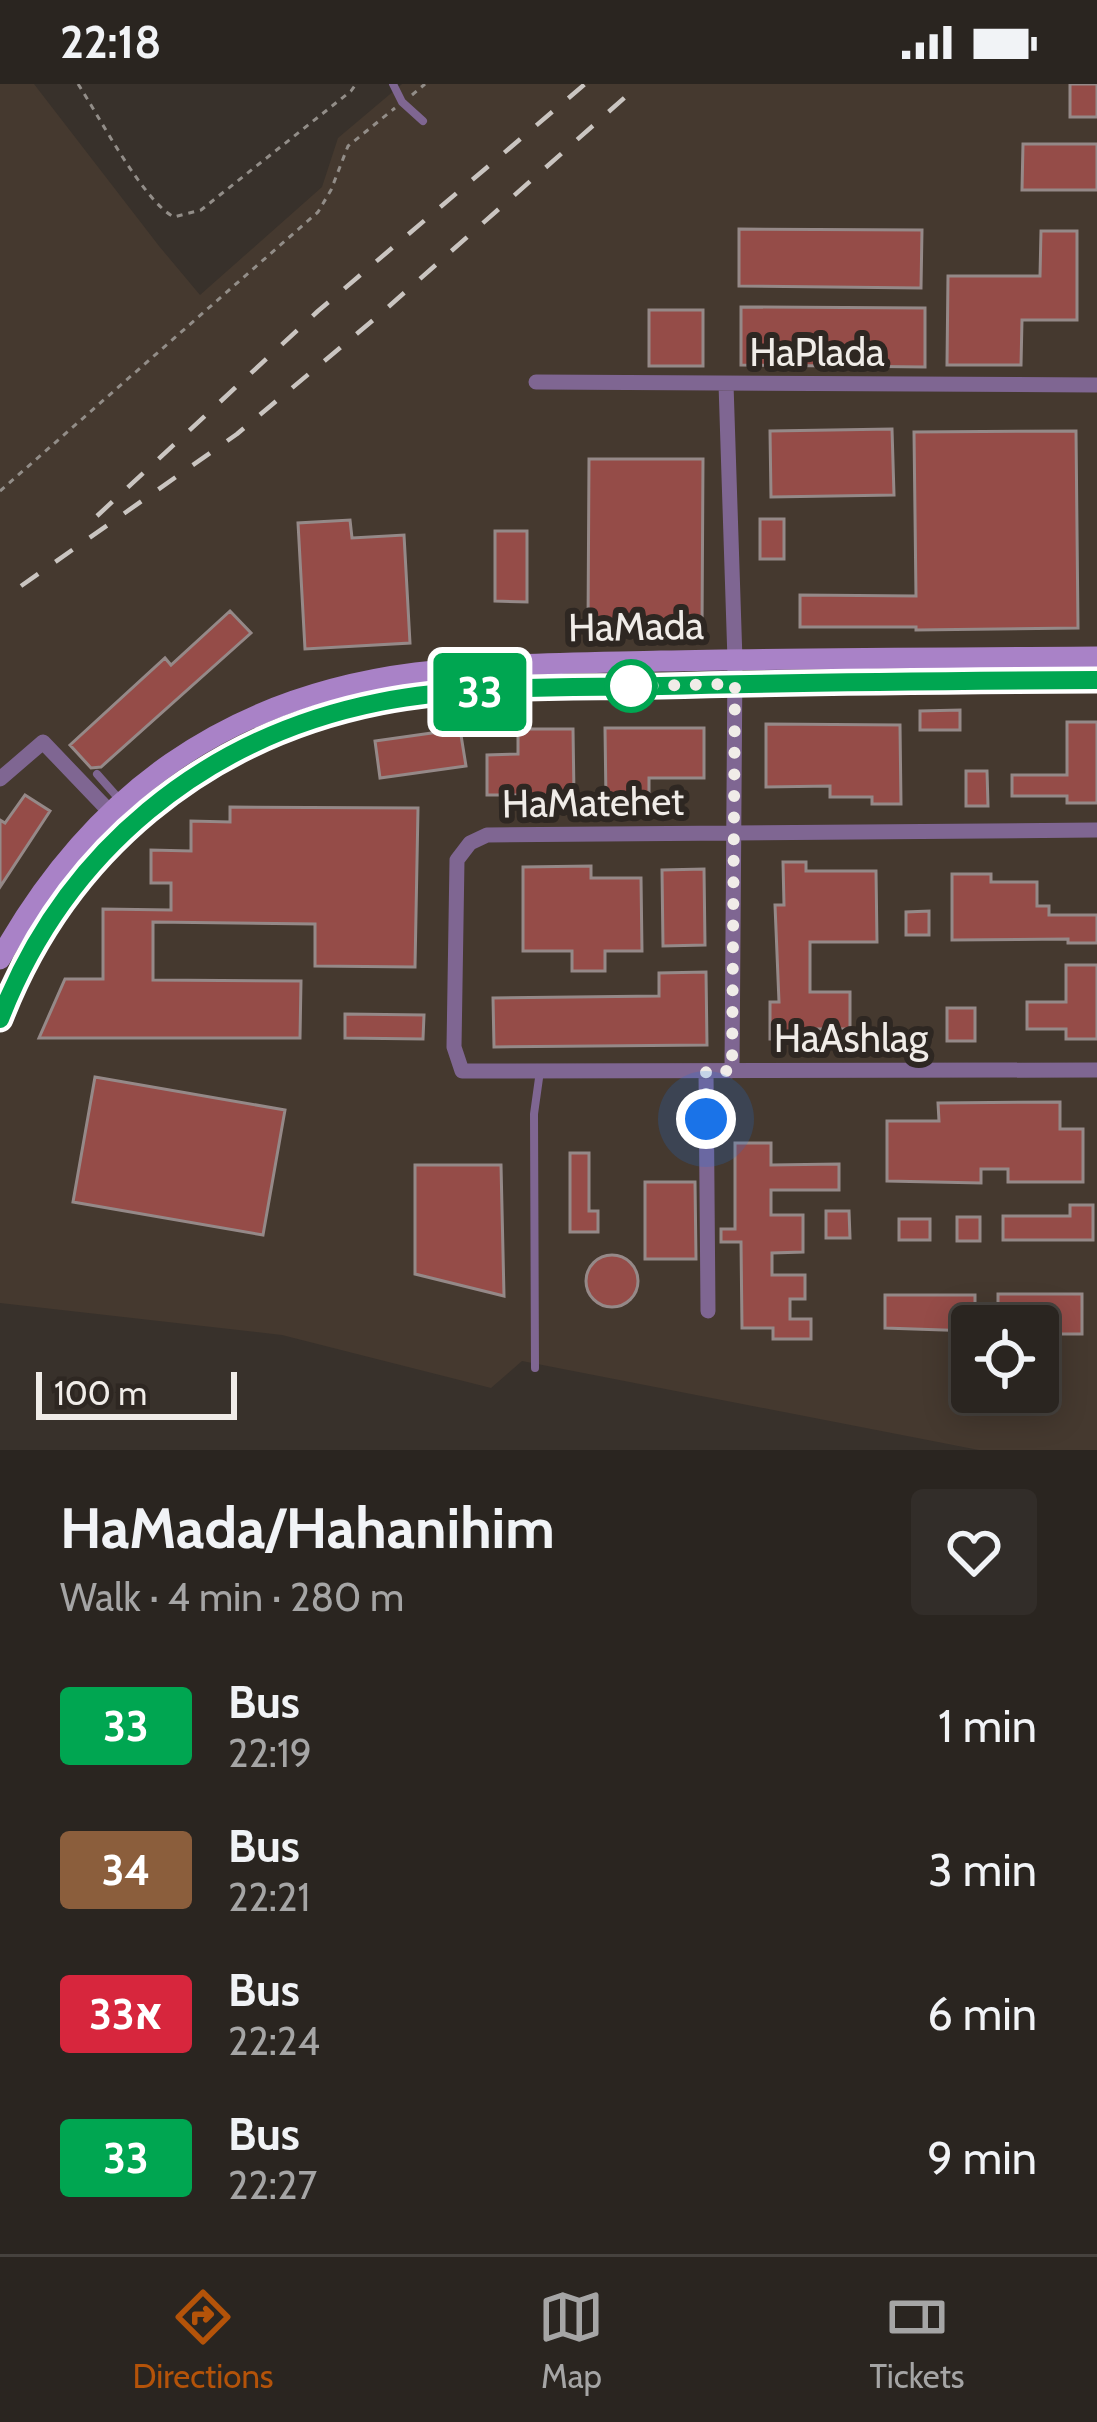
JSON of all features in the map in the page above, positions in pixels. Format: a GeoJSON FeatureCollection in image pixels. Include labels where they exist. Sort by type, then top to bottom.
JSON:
{"type":"FeatureCollection","features":[{"type":"Feature","properties":{"kind":"street","name":"HaPlada"},"geometry":{"type":"LineString","coordinates":[[536,382],[1097,385]]}},
{"type":"Feature","properties":{"kind":"street"},"geometry":{"type":"LineString","coordinates":[[726,384],[735,659],[732,1071]]}},
{"type":"Feature","properties":{"kind":"street","name":"HaMada"},"geometry":{"type":"LineString","coordinates":[[0,959],[57,869],[116,807],[191,748],[265,711],[365,682],[466,668],[735,659],[1097,658]]}},
{"type":"Feature","properties":{"kind":"street","name":"HaMada"},"geometry":{"type":"LineString","coordinates":[[0,1019],[46,924],[111,844],[199,773],[242,748],[332,714],[437,694],[735,684],[1097,680]]}},
{"type":"Feature","properties":{"kind":"street"},"geometry":{"type":"LineString","coordinates":[[0,779],[43,742],[116,807]]}},
{"type":"Feature","properties":{"kind":"street","name":"HaMatehet"},"geometry":{"type":"LineString","coordinates":[[462,1072],[454,1047],[457,860],[470,843],[487,835],[1097,830]]}},
{"type":"Feature","properties":{"kind":"street","name":"HaAshlag"},"geometry":{"type":"LineString","coordinates":[[462,1072],[1097,1070]]}},
{"type":"Feature","properties":{"kind":"street"},"geometry":{"type":"LineString","coordinates":[[706,1071],[708,1311]]}},
{"type":"Feature","properties":{"kind":"lane"},"geometry":{"type":"LineString","coordinates":[[393,84],[402,102],[423,121]]}},
{"type":"Feature","properties":{"kind":"lane"},"geometry":{"type":"LineString","coordinates":[[97,774],[116,807],[111,844]]}},
{"type":"Feature","properties":{"kind":"lane"},"geometry":{"type":"LineString","coordinates":[[535,1368],[534,1114],[540,1072]]}},
{"type":"Feature","properties":{"kind":"path"},"geometry":{"type":"LineString","coordinates":[[78,84],[135,173],[164,212],[174,218],[201,210],[356,84]]}},
{"type":"Feature","properties":{"kind":"path"},"geometry":{"type":"LineString","coordinates":[[0,491],[318,212],[332,190],[348,146],[425,84]]}},
{"type":"Feature","properties":{"kind":"shaded area"},"geometry":{"type":"Polygon","coordinates":[[[0,84],[34,84],[200,295],[322,187],[338,138],[402,84],[1097,84],[1097,1450],[979,1450],[522,1361],[491,1388],[282,1335],[0,1303],[0,84]]]}},
{"type":"Feature","properties":{"kind":"building"},"geometry":{"type":"Polygon","coordinates":[[[1070,84],[1097,84],[1097,117],[1070,117],[1070,84]]]}},
{"type":"Feature","properties":{"kind":"building"},"geometry":{"type":"Polygon","coordinates":[[[1023,144],[1097,144],[1097,190],[1022,190],[1023,144]]]}},
{"type":"Feature","properties":{"kind":"building"},"geometry":{"type":"Polygon","coordinates":[[[739,229],[922,230],[921,288],[739,286],[739,229]]]}},
{"type":"Feature","properties":{"kind":"building"},"geometry":{"type":"Polygon","coordinates":[[[1041,231],[1077,231],[1077,320],[1022,320],[1021,365],[947,365],[948,276],[1040,276],[1041,231]]]}},
{"type":"Feature","properties":{"kind":"building"},"geometry":{"type":"Polygon","coordinates":[[[741,307],[925,308],[925,367],[741,365],[741,307]]]}},
{"type":"Feature","properties":{"kind":"building"},"geometry":{"type":"Polygon","coordinates":[[[649,310],[703,310],[703,366],[649,366],[649,310]]]}},
{"type":"Feature","properties":{"kind":"building"},"geometry":{"type":"Polygon","coordinates":[[[892,429],[894,495],[771,497],[770,431],[892,429]]]}},
{"type":"Feature","properties":{"kind":"building"},"geometry":{"type":"Polygon","coordinates":[[[1076,431],[1078,628],[800,627],[800,595],[916,596],[914,432],[1076,431]]]}},
{"type":"Feature","properties":{"kind":"building"},"geometry":{"type":"Polygon","coordinates":[[[589,459],[703,459],[702,631],[588,630],[589,459]]]}},
{"type":"Feature","properties":{"kind":"building"},"geometry":{"type":"Polygon","coordinates":[[[760,519],[784,519],[784,559],[760,559],[760,519]]]}},
{"type":"Feature","properties":{"kind":"building"},"geometry":{"type":"Polygon","coordinates":[[[350,520],[352,538],[404,535],[410,643],[305,649],[298,523],[350,520]]]}},
{"type":"Feature","properties":{"kind":"building"},"geometry":{"type":"Polygon","coordinates":[[[495,531],[527,531],[527,602],[495,601],[495,531]]]}},
{"type":"Feature","properties":{"kind":"building"},"geometry":{"type":"Polygon","coordinates":[[[230,611],[251,633],[101,767],[91,768],[70,745],[165,658],[171,665],[230,611]]]}},
{"type":"Feature","properties":{"kind":"building"},"geometry":{"type":"Polygon","coordinates":[[[960,710],[960,730],[920,730],[920,711],[960,710]]]}},
{"type":"Feature","properties":{"kind":"building"},"geometry":{"type":"Polygon","coordinates":[[[1067,722],[1097,722],[1097,803],[1067,803],[1067,796],[1012,796],[1012,775],[1067,775],[1067,722]]]}},
{"type":"Feature","properties":{"kind":"building"},"geometry":{"type":"Polygon","coordinates":[[[766,724],[900,725],[901,804],[872,804],[872,797],[830,797],[830,786],[766,787],[766,724]]]}},
{"type":"Feature","properties":{"kind":"building"},"geometry":{"type":"Polygon","coordinates":[[[605,728],[704,728],[704,778],[649,778],[649,799],[606,800],[605,728]]]}},
{"type":"Feature","properties":{"kind":"building"},"geometry":{"type":"Polygon","coordinates":[[[460,729],[466,766],[380,778],[375,741],[460,729]]]}},
{"type":"Feature","properties":{"kind":"building"},"geometry":{"type":"Polygon","coordinates":[[[518,729],[573,729],[574,795],[487,795],[487,755],[518,754],[518,729]]]}},
{"type":"Feature","properties":{"kind":"building"},"geometry":{"type":"Polygon","coordinates":[[[966,771],[987,771],[988,806],[966,806],[966,771]]]}},
{"type":"Feature","properties":{"kind":"building"},"geometry":{"type":"Polygon","coordinates":[[[25,795],[50,811],[0,887],[0,820],[5,823],[25,795]]]}},
{"type":"Feature","properties":{"kind":"building"},"geometry":{"type":"Polygon","coordinates":[[[230,807],[418,808],[415,967],[315,966],[315,924],[153,922],[153,980],[301,981],[300,1038],[39,1038],[65,979],[103,979],[103,909],[171,910],[171,883],[151,883],[151,850],[191,851],[191,821],[230,822],[230,807]]]}},
{"type":"Feature","properties":{"kind":"building"},"geometry":{"type":"Polygon","coordinates":[[[783,862],[806,862],[806,871],[876,871],[877,942],[810,942],[810,992],[850,992],[850,1029],[810,1029],[810,1039],[770,1039],[770,1002],[779,1002],[775,905],[784,905],[783,862]]]}},
{"type":"Feature","properties":{"kind":"building"},"geometry":{"type":"Polygon","coordinates":[[[591,866],[591,878],[641,878],[642,951],[605,951],[605,971],[572,971],[572,951],[523,951],[523,867],[591,866]]]}},
{"type":"Feature","properties":{"kind":"building"},"geometry":{"type":"Polygon","coordinates":[[[704,869],[705,945],[663,946],[662,870],[704,869]]]}},
{"type":"Feature","properties":{"kind":"building"},"geometry":{"type":"Polygon","coordinates":[[[952,874],[991,874],[991,882],[1037,882],[1037,906],[1049,906],[1049,915],[1097,915],[1097,943],[952,940],[952,874]]]}},
{"type":"Feature","properties":{"kind":"building"},"geometry":{"type":"Polygon","coordinates":[[[929,911],[929,935],[906,935],[906,912],[929,911]]]}},
{"type":"Feature","properties":{"kind":"building"},"geometry":{"type":"Polygon","coordinates":[[[1066,965],[1097,965],[1097,1039],[1066,1039],[1066,1029],[1027,1029],[1027,1002],[1066,1002],[1066,965]]]}},
{"type":"Feature","properties":{"kind":"building"},"geometry":{"type":"Polygon","coordinates":[[[706,972],[707,1045],[494,1047],[493,998],[659,996],[659,973],[706,972]]]}},
{"type":"Feature","properties":{"kind":"building"},"geometry":{"type":"Polygon","coordinates":[[[947,1008],[975,1008],[975,1041],[947,1041],[947,1008]]]}},
{"type":"Feature","properties":{"kind":"building"},"geometry":{"type":"Polygon","coordinates":[[[345,1014],[424,1015],[423,1039],[345,1038],[345,1014]]]}},
{"type":"Feature","properties":{"kind":"building"},"geometry":{"type":"Polygon","coordinates":[[[95,1077],[285,1110],[263,1235],[73,1202],[95,1077]]]}},
{"type":"Feature","properties":{"kind":"building"},"geometry":{"type":"Polygon","coordinates":[[[1060,1102],[1060,1129],[1083,1129],[1083,1182],[1008,1182],[1008,1169],[981,1169],[981,1183],[887,1181],[887,1121],[939,1121],[938,1103],[1060,1102]]]}},
{"type":"Feature","properties":{"kind":"building"},"geometry":{"type":"Polygon","coordinates":[[[735,1143],[771,1143],[771,1165],[839,1164],[839,1190],[771,1190],[771,1215],[803,1215],[803,1252],[772,1253],[772,1275],[805,1275],[805,1299],[790,1299],[790,1319],[811,1319],[811,1339],[773,1339],[773,1328],[742,1328],[741,1242],[721,1242],[721,1229],[735,1229],[735,1143]]]}},
{"type":"Feature","properties":{"kind":"building"},"geometry":{"type":"Polygon","coordinates":[[[570,1153],[589,1153],[589,1211],[598,1211],[598,1232],[570,1232],[570,1153]]]}},
{"type":"Feature","properties":{"kind":"building"},"geometry":{"type":"Polygon","coordinates":[[[415,1165],[501,1165],[504,1296],[415,1274],[415,1165]]]}},
{"type":"Feature","properties":{"kind":"building"},"geometry":{"type":"Polygon","coordinates":[[[645,1182],[695,1182],[696,1259],[645,1259],[645,1182]]]}},
{"type":"Feature","properties":{"kind":"building"},"geometry":{"type":"Polygon","coordinates":[[[1070,1205],[1093,1205],[1093,1240],[1003,1240],[1003,1216],[1070,1216],[1070,1205]]]}},
{"type":"Feature","properties":{"kind":"building"},"geometry":{"type":"Polygon","coordinates":[[[826,1211],[849,1211],[850,1238],[826,1238],[826,1211]]]}},
{"type":"Feature","properties":{"kind":"building"},"geometry":{"type":"Polygon","coordinates":[[[957,1217],[980,1217],[980,1241],[957,1241],[957,1217]]]}},
{"type":"Feature","properties":{"kind":"building"},"geometry":{"type":"Polygon","coordinates":[[[899,1219],[930,1219],[930,1240],[899,1240],[899,1219]]]}},
{"type":"Feature","properties":{"kind":"building"},"geometry":{"type":"Polygon","coordinates":[[[612,1255],[630,1263],[638,1281],[630,1299],[612,1307],[594,1299],[586,1281],[594,1263],[612,1255]]]}},
{"type":"Feature","properties":{"kind":"building"},"geometry":{"type":"Polygon","coordinates":[[[998,1294],[1082,1294],[1082,1334],[1059,1334],[1059,1305],[998,1305],[998,1294]]]}},
{"type":"Feature","properties":{"kind":"building"},"geometry":{"type":"Polygon","coordinates":[[[885,1295],[975,1295],[975,1305],[951,1305],[951,1330],[885,1328],[885,1295]]]}},
{"type":"Feature","properties":{"kind":"railway"},"geometry":{"type":"LineString","coordinates":[[97,516],[318,311],[585,84]]}},
{"type":"Feature","properties":{"kind":"railway"},"geometry":{"type":"LineString","coordinates":[[21,586],[237,434],[640,84]]}},
{"type":"Feature","properties":{"kind":"bus line","name":"33"},"geometry":{"type":"LineString","coordinates":[[0,1019],[46,924],[72,887],[126,829],[199,773],[242,748],[332,714],[437,694],[556,688],[1097,680]]}},
{"type":"Feature","properties":{"kind":"route"},"geometry":{"type":"LineString","coordinates":[[631,686],[735,684],[732,1071],[706,1071],[706,1119]]}}]}
